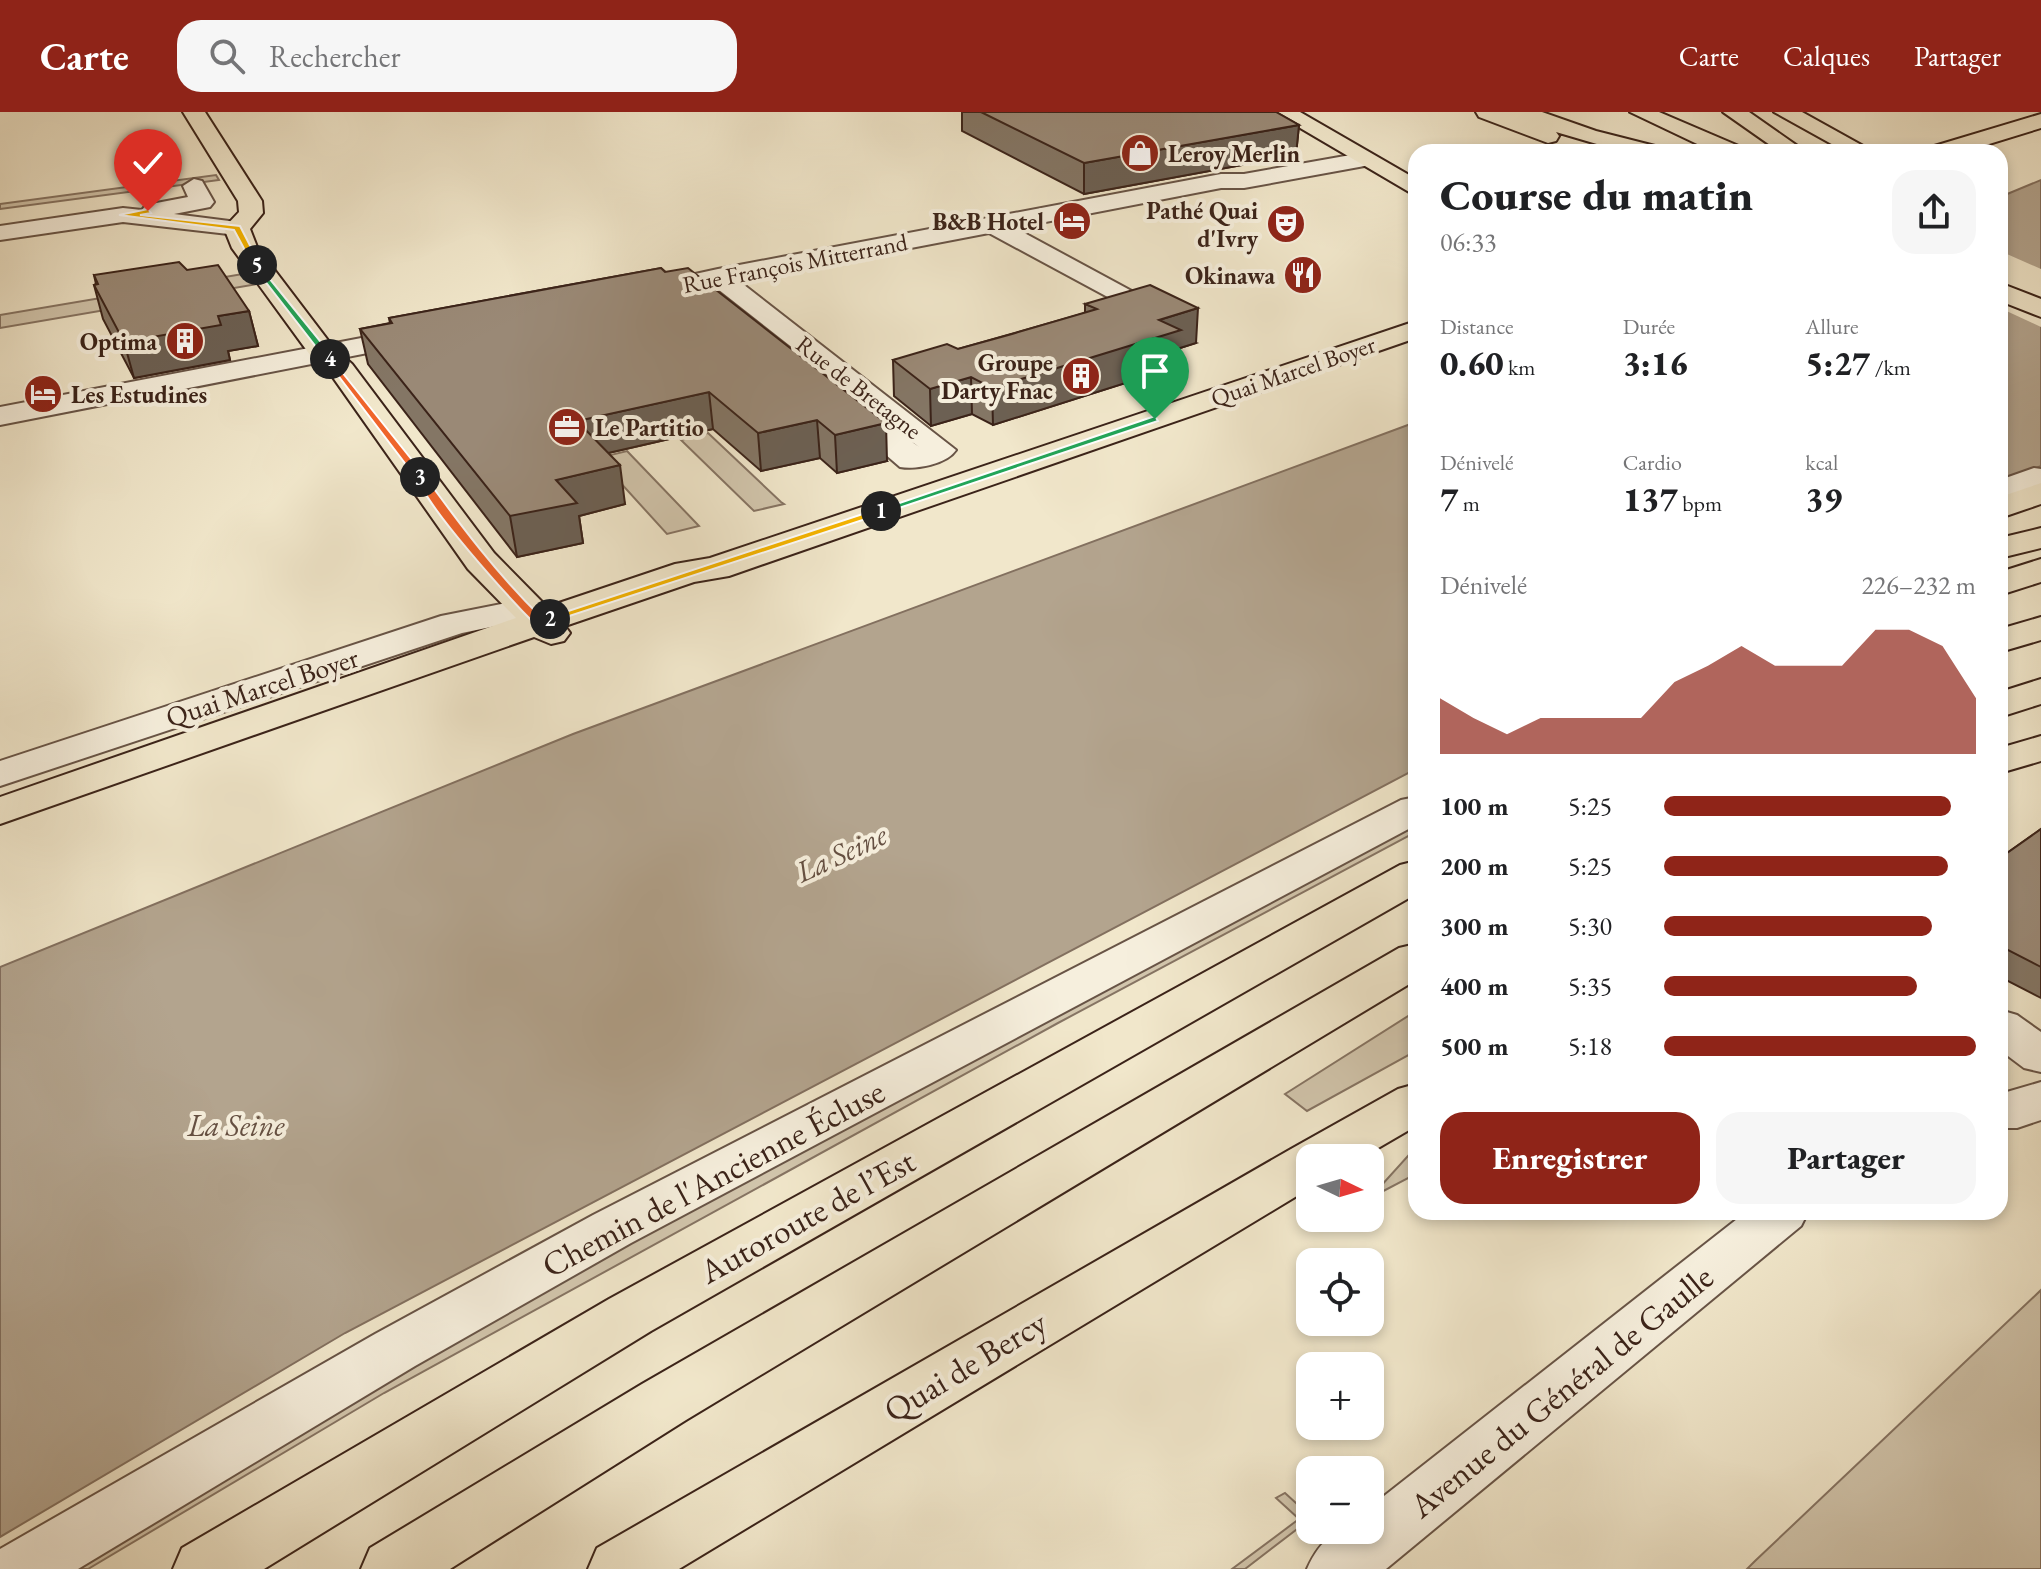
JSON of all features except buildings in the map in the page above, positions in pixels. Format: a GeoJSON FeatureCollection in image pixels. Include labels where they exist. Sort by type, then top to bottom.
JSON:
{"type":"FeatureCollection","features":[{"type":"Feature","properties":{"kind":"main road"},"geometry":{"type":"LineString","coordinates":[[194,112],[250,201],[251,213],[237,228],[245,248],[323,353],[339,366],[498,580],[539,622]]}},
{"type":"Feature","properties":{"kind":"main road"},"geometry":{"type":"LineString","coordinates":[[1284,112],[1344,157],[1408,185]]}},
{"type":"Feature","properties":{"kind":"main road"},"geometry":{"type":"LineString","coordinates":[[1487,112],[1568,144]]}},
{"type":"Feature","properties":{"kind":"main road"},"geometry":{"type":"LineString","coordinates":[[1522,112],[1620,144]]}},
{"type":"Feature","properties":{"kind":"main road"},"geometry":{"type":"LineString","coordinates":[[1641,112],[1715,144]]}},
{"type":"Feature","properties":{"kind":"main road"},"geometry":{"type":"LineString","coordinates":[[1734,112],[1783,144]]}},
{"type":"Feature","properties":{"kind":"main road"},"geometry":{"type":"LineString","coordinates":[[1785,112],[1847,144]]}},
{"type":"Feature","properties":{"kind":"main road"},"geometry":{"type":"LineString","coordinates":[[1707,116],[1746,144]]}},
{"type":"Feature","properties":{"kind":"main road"},"geometry":{"type":"LineString","coordinates":[[1612,118],[1671,144]]}},
{"type":"Feature","properties":{"kind":"main road"},"geometry":{"type":"LineString","coordinates":[[1965,144],[2041,121]]}},
{"type":"Feature","properties":{"kind":"main road"},"geometry":{"type":"LineString","coordinates":[[2008,269],[2041,283]]}},
{"type":"Feature","properties":{"kind":"main road"},"geometry":{"type":"LineString","coordinates":[[2008,295],[2041,309]]}},
{"type":"Feature","properties":{"kind":"main road","name":"Quai Marcel Boyer"},"geometry":{"type":"LineString","coordinates":[[0,811],[539,622],[678,588],[716,568],[1408,332]]}},
{"type":"Feature","properties":{"kind":"main road"},"geometry":{"type":"LineString","coordinates":[[2008,503],[2037,485]]}},
{"type":"Feature","properties":{"kind":"main road"},"geometry":{"type":"LineString","coordinates":[[2008,581],[2041,570]]}},
{"type":"Feature","properties":{"kind":"main road"},"geometry":{"type":"LineString","coordinates":[[2008,610],[2041,600]]}},
{"type":"Feature","properties":{"kind":"main road"},"geometry":{"type":"LineString","coordinates":[[2008,638],[2041,628]]}},
{"type":"Feature","properties":{"kind":"main road"},"geometry":{"type":"LineString","coordinates":[[2008,668],[2041,658]]}},
{"type":"Feature","properties":{"kind":"main road"},"geometry":{"type":"LineString","coordinates":[[2008,702],[2041,691]]}},
{"type":"Feature","properties":{"kind":"main road"},"geometry":{"type":"LineString","coordinates":[[2008,735],[2041,725]]}},
{"type":"Feature","properties":{"kind":"main road"},"geometry":{"type":"LineString","coordinates":[[2008,758],[2041,748]]}},
{"type":"Feature","properties":{"kind":"main road","name":"Autoroute de l’Est"},"geometry":{"type":"LineString","coordinates":[[206,1569],[630,1315],[1408,879]]}},
{"type":"Feature","properties":{"kind":"main road"},"geometry":{"type":"LineString","coordinates":[[394,1569],[664,1402],[1408,964]]}},
{"type":"Feature","properties":{"kind":"main road"},"geometry":{"type":"LineString","coordinates":[[1344,1144],[1408,1108]]}},
{"type":"Feature","properties":{"kind":"main road","name":"Quai de Bercy"},"geometry":{"type":"LineString","coordinates":[[621,1569],[1296,1171]]}},
{"type":"Feature","properties":{"kind":"street","name":"Rue François Mitterrand"},"geometry":{"type":"LineString","coordinates":[[624,296],[1221,181],[1244,181],[1282,168],[1344,157]]}},
{"type":"Feature","properties":{"kind":"street"},"geometry":{"type":"LineString","coordinates":[[0,233],[202,202],[194,186]]}},
{"type":"Feature","properties":{"kind":"street"},"geometry":{"type":"LineString","coordinates":[[123,215],[237,228]]}},
{"type":"Feature","properties":{"kind":"street"},"geometry":{"type":"LineString","coordinates":[[992,225],[1143,308],[1109,319]]}},
{"type":"Feature","properties":{"kind":"street","name":"Rue de Bretagne"},"geometry":{"type":"LineString","coordinates":[[688,283],[911,460],[941,450],[718,277]]}},
{"type":"Feature","properties":{"kind":"street"},"geometry":{"type":"LineString","coordinates":[[0,416],[446,330]]}},
{"type":"Feature","properties":{"kind":"street"},"geometry":{"type":"LineString","coordinates":[[837,401],[895,384]]}},
{"type":"Feature","properties":{"kind":"street"},"geometry":{"type":"LineString","coordinates":[[2008,490],[2037,485]]}},
{"type":"Feature","properties":{"kind":"street","name":"Quai Marcel Boyer"},"geometry":{"type":"LineString","coordinates":[[0,774],[454,624],[539,622]]}},
{"type":"Feature","properties":{"kind":"street","name":"Chemin de l'Ancienne Écluse"},"geometry":{"type":"LineString","coordinates":[[22,1569],[395,1350],[612,1229],[1408,813]]}},
{"type":"Feature","properties":{"kind":"street"},"geometry":{"type":"LineString","coordinates":[[2008,1032],[2041,1056]]}},
{"type":"Feature","properties":{"kind":"street"},"geometry":{"type":"LineString","coordinates":[[2008,1111],[2017,1111],[2041,1099]]}},
{"type":"Feature","properties":{"kind":"street","name":"Avenue du Général de Gaulle"},"geometry":{"type":"LineString","coordinates":[[1339,1569],[1772,1220]]}},
{"type":"Feature","properties":{"kind":"shaded area"},"geometry":{"type":"Polygon","coordinates":[[[216,175],[219,180],[0,209],[0,204],[216,175]]]}},
{"type":"Feature","properties":{"kind":"shaded area"},"geometry":{"type":"Polygon","coordinates":[[[261,271],[269,282],[0,328],[0,315],[261,271]]]}},
{"type":"Feature","properties":{"kind":"shaded area"},"geometry":{"type":"Polygon","coordinates":[[[708,433],[784,504],[754,511],[681,440],[708,433]]]}},
{"type":"Feature","properties":{"kind":"shaded area"},"geometry":{"type":"Polygon","coordinates":[[[627,451],[699,526],[667,534],[598,458],[627,451]]]}},
{"type":"Feature","properties":{"kind":"shaded area"},"geometry":{"type":"Polygon","coordinates":[[[1408,821],[1408,836],[1058,1023],[384,1393],[88,1569],[38,1569],[473,1322],[1408,821]]]}},
{"type":"Feature","properties":{"kind":"shaded area"},"geometry":{"type":"Polygon","coordinates":[[[1408,1016],[1408,1055],[1307,1111],[1285,1094],[1408,1016]]]}},
{"type":"Feature","properties":{"kind":"shaded area"},"geometry":{"type":"Polygon","coordinates":[[[1408,1156],[1408,1178],[1384,1191],[1384,1182],[1408,1156]]]}},
{"type":"Feature","properties":{"kind":"shaded area"},"geometry":{"type":"Polygon","coordinates":[[[2041,1290],[2041,1569],[1747,1569],[1755,1561],[2041,1290]]]}},
{"type":"Feature","properties":{"kind":"shaded area"},"geometry":{"type":"Polygon","coordinates":[[[1285,1493],[1296,1503],[1296,1516],[1276,1498],[1285,1493]]]}},
{"type":"Feature","properties":{"kind":"shaded area"},"geometry":{"type":"Polygon","coordinates":[[[1296,1521],[1296,1530],[1245,1569],[1232,1569],[1296,1521]]]}},
{"type":"Feature","properties":{"kind":"water"},"geometry":{"type":"Polygon","coordinates":[[[2041,180],[2041,466],[2008,480],[2008,194],[2041,180]]]}},
{"type":"Feature","properties":{"kind":"water","name":"La Seine"},"geometry":{"type":"Polygon","coordinates":[[[1408,425],[1408,773],[345,1333],[0,1537],[0,967],[573,734],[1408,425]]]}},
{"type":"Feature","properties":{"kind":"pier"},"geometry":{"type":"Polygon","coordinates":[[[2008,255],[2041,269],[2041,327],[2008,312],[2008,255]]]}},
{"type":"Feature","properties":{"kind":"place","name":"Leroy Merlin"},"geometry":{"type":"Point","coordinates":[1140,153]}},
{"type":"Feature","properties":{"kind":"place","name":"B&B Hotel"},"geometry":{"type":"Point","coordinates":[1072,221]}},
{"type":"Feature","properties":{"kind":"place","name":"Pathé Quai d'Ivry"},"geometry":{"type":"Point","coordinates":[1286,224]}},
{"type":"Feature","properties":{"kind":"place","name":"Okinawa"},"geometry":{"type":"Point","coordinates":[1303,275]}},
{"type":"Feature","properties":{"kind":"place","name":"Optima"},"geometry":{"type":"Point","coordinates":[185,341]}},
{"type":"Feature","properties":{"kind":"place","name":"Groupe Darty Fnac"},"geometry":{"type":"Point","coordinates":[1081,376]}},
{"type":"Feature","properties":{"kind":"place","name":"Les Estudines"},"geometry":{"type":"Point","coordinates":[43,394]}},
{"type":"Feature","properties":{"kind":"place","name":"Le Partitio"},"geometry":{"type":"Point","coordinates":[567,427]}},
{"type":"Feature","properties":{"kind":"route"},"geometry":{"type":"LineString","coordinates":[[148,211],[123,215],[237,228],[245,248],[261,271],[323,353],[339,366],[481,561],[540,622],[688,572],[716,568],[1155,419]]}}]}
